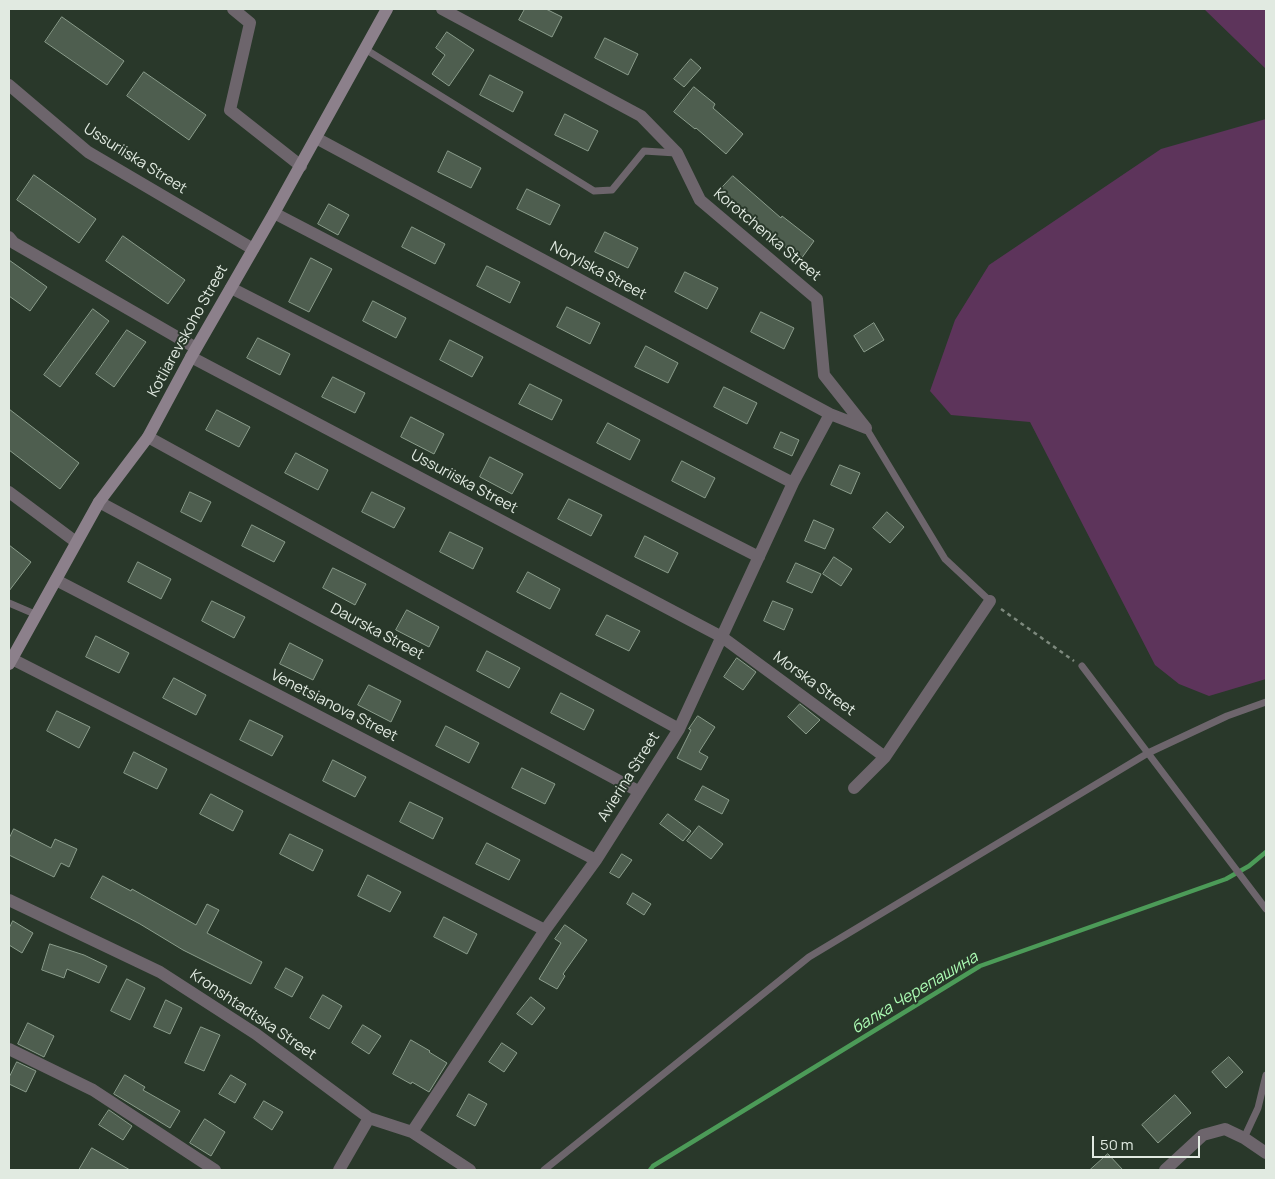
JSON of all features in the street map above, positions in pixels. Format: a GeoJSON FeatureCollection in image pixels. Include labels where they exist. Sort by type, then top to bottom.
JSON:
{"type":"FeatureCollection","features":[{"type":"Feature","properties":{"kind":"street"},"geometry":{"type":"LineString","coordinates":[[233,9],[250,23],[230,110],[300,166]]}},
{"type":"Feature","properties":{"kind":"street","name":"Kotliarevskoho Street"},"geometry":{"type":"LineString","coordinates":[[10,661],[99,502],[148,437],[387,9]]}},
{"type":"Feature","properties":{"kind":"street","name":"Korotchenka Street"},"geometry":{"type":"LineString","coordinates":[[442,9],[641,116],[677,153],[700,200],[817,299],[824,375],[866,428]]}},
{"type":"Feature","properties":{"kind":"street","name":"Ussuriiska Street"},"geometry":{"type":"LineString","coordinates":[[9,85],[88,152],[253,248]]}},
{"type":"Feature","properties":{"kind":"street","name":"Norylska Street"},"geometry":{"type":"LineString","coordinates":[[316,138],[830,414],[866,428]]}},
{"type":"Feature","properties":{"kind":"street"},"geometry":{"type":"LineString","coordinates":[[274,214],[793,483]]}},
{"type":"Feature","properties":{"kind":"street","name":"Ussuriiska Street"},"geometry":{"type":"LineString","coordinates":[[9,237],[14,243],[194,353],[722,636]]}},
{"type":"Feature","properties":{"kind":"street"},"geometry":{"type":"LineString","coordinates":[[231,288],[759,557]]}},
{"type":"Feature","properties":{"kind":"street","name":"Avierina Street"},"geometry":{"type":"LineString","coordinates":[[412,1132],[544,930],[596,860],[679,729],[793,483],[830,414]]}},
{"type":"Feature","properties":{"kind":"street"},"geometry":{"type":"LineString","coordinates":[[148,437],[679,729]]}},
{"type":"Feature","properties":{"kind":"street"},"geometry":{"type":"LineString","coordinates":[[9,492],[76,542]]}},
{"type":"Feature","properties":{"kind":"street","name":"Daurska Street"},"geometry":{"type":"LineString","coordinates":[[99,502],[638,791]]}},
{"type":"Feature","properties":{"kind":"street","name":"Venetsianova Street"},"geometry":{"type":"LineString","coordinates":[[56,580],[596,860]]}},
{"type":"Feature","properties":{"kind":"street"},"geometry":{"type":"LineString","coordinates":[[854,788],[885,757],[990,601]]}},
{"type":"Feature","properties":{"kind":"street","name":"Morska Street"},"geometry":{"type":"LineString","coordinates":[[722,636],[885,757]]}},
{"type":"Feature","properties":{"kind":"street"},"geometry":{"type":"LineString","coordinates":[[10,661],[544,930]]}},
{"type":"Feature","properties":{"kind":"street","name":"Kronshtadtska Street"},"geometry":{"type":"LineString","coordinates":[[9,900],[160,972],[256,1034],[369,1118],[412,1132],[470,1170]]}},
{"type":"Feature","properties":{"kind":"street"},"geometry":{"type":"LineString","coordinates":[[9,1049],[93,1090],[216,1170]]}},
{"type":"Feature","properties":{"kind":"street"},"geometry":{"type":"LineString","coordinates":[[339,1170],[369,1118]]}},
{"type":"Feature","properties":{"kind":"street"},"geometry":{"type":"LineString","coordinates":[[1165,1170],[1203,1136],[1225,1129],[1244,1138],[1266,1153]]}},
{"type":"Feature","properties":{"kind":"lane"},"geometry":{"type":"LineString","coordinates":[[365,49],[594,192],[612,190],[644,151],[677,153]]}},
{"type":"Feature","properties":{"kind":"lane"},"geometry":{"type":"LineString","coordinates":[[866,428],[944,559],[990,601]]}},
{"type":"Feature","properties":{"kind":"lane"},"geometry":{"type":"LineString","coordinates":[[9,603],[37,615]]}},
{"type":"Feature","properties":{"kind":"lane"},"geometry":{"type":"LineString","coordinates":[[1082,666],[1266,909]]}},
{"type":"Feature","properties":{"kind":"lane"},"geometry":{"type":"LineString","coordinates":[[544,1170],[809,957],[1148,752],[1227,716],[1266,702]]}},
{"type":"Feature","properties":{"kind":"lane"},"geometry":{"type":"LineString","coordinates":[[1244,1138],[1258,1108],[1266,1075]]}},
{"type":"Feature","properties":{"kind":"path"},"geometry":{"type":"LineString","coordinates":[[990,601],[1082,666]]}},
{"type":"Feature","properties":{"kind":"shaded area"},"geometry":{"type":"Polygon","coordinates":[[[1204,9],[1266,9],[1266,69],[1204,9]]]}},
{"type":"Feature","properties":{"kind":"shaded area"},"geometry":{"type":"Polygon","coordinates":[[[1266,119],[1266,679],[1209,696],[1179,684],[1155,665],[1030,422],[951,415],[930,391],[955,320],[989,265],[1161,149],[1266,119]]]}},
{"type":"Feature","properties":{"kind":"building"},"geometry":{"type":"Polygon","coordinates":[[[525,9],[546,9],[562,17],[552,37],[519,20],[525,9]]]}},
{"type":"Feature","properties":{"kind":"building"},"geometry":{"type":"Polygon","coordinates":[[[62,17],[124,61],[107,85],[45,42],[62,17]]]}},
{"type":"Feature","properties":{"kind":"building"},"geometry":{"type":"Polygon","coordinates":[[[447,32],[474,50],[449,86],[432,74],[445,55],[436,48],[447,32]]]}},
{"type":"Feature","properties":{"kind":"building"},"geometry":{"type":"Polygon","coordinates":[[[605,38],[638,54],[628,75],[595,58],[605,38]]]}},
{"type":"Feature","properties":{"kind":"building"},"geometry":{"type":"Polygon","coordinates":[[[691,59],[701,68],[684,87],[674,79],[691,59]]]}},
{"type":"Feature","properties":{"kind":"building"},"geometry":{"type":"Polygon","coordinates":[[[144,72],[206,115],[189,140],[127,96],[144,72]]]}},
{"type":"Feature","properties":{"kind":"building"},"geometry":{"type":"Polygon","coordinates":[[[490,75],[523,92],[513,112],[480,95],[490,75]]]}},
{"type":"Feature","properties":{"kind":"building"},"geometry":{"type":"Polygon","coordinates":[[[694,87],[715,104],[713,108],[743,134],[726,154],[674,112],[694,87]]]}},
{"type":"Feature","properties":{"kind":"building"},"geometry":{"type":"Polygon","coordinates":[[[565,114],[598,131],[588,151],[555,135],[565,114]]]}},
{"type":"Feature","properties":{"kind":"building"},"geometry":{"type":"Polygon","coordinates":[[[448,151],[481,168],[471,188],[438,172],[448,151]]]}},
{"type":"Feature","properties":{"kind":"building"},"geometry":{"type":"Polygon","coordinates":[[[34,175],[96,219],[79,243],[17,200],[34,175]]]}},
{"type":"Feature","properties":{"kind":"building"},"geometry":{"type":"Polygon","coordinates":[[[733,176],[781,218],[782,216],[814,241],[801,259],[768,234],[741,207],[738,210],[718,192],[733,176]]]}},
{"type":"Feature","properties":{"kind":"building"},"geometry":{"type":"Polygon","coordinates":[[[527,189],[560,205],[550,225],[517,209],[527,189]]]}},
{"type":"Feature","properties":{"kind":"building"},"geometry":{"type":"Polygon","coordinates":[[[329,204],[349,215],[338,235],[318,224],[329,204]]]}},
{"type":"Feature","properties":{"kind":"building"},"geometry":{"type":"Polygon","coordinates":[[[412,227],[445,244],[435,264],[402,247],[412,227]]]}},
{"type":"Feature","properties":{"kind":"building"},"geometry":{"type":"Polygon","coordinates":[[[605,232],[638,248],[628,268],[595,252],[605,232]]]}},
{"type":"Feature","properties":{"kind":"building"},"geometry":{"type":"Polygon","coordinates":[[[123,236],[185,280],[168,304],[106,261],[123,236]]]}},
{"type":"Feature","properties":{"kind":"building"},"geometry":{"type":"Polygon","coordinates":[[[311,258],[332,269],[309,312],[289,302],[311,258]]]}},
{"type":"Feature","properties":{"kind":"building"},"geometry":{"type":"Polygon","coordinates":[[[9,260],[47,287],[30,311],[9,296],[9,260]]]}},
{"type":"Feature","properties":{"kind":"building"},"geometry":{"type":"Polygon","coordinates":[[[487,266],[520,282],[510,303],[477,286],[487,266]]]}},
{"type":"Feature","properties":{"kind":"building"},"geometry":{"type":"Polygon","coordinates":[[[685,272],[718,288],[707,309],[675,292],[685,272]]]}},
{"type":"Feature","properties":{"kind":"building"},"geometry":{"type":"Polygon","coordinates":[[[373,301],[406,318],[396,338],[363,321],[373,301]]]}},
{"type":"Feature","properties":{"kind":"building"},"geometry":{"type":"Polygon","coordinates":[[[567,307],[600,323],[590,344],[557,327],[567,307]]]}},
{"type":"Feature","properties":{"kind":"building"},"geometry":{"type":"Polygon","coordinates":[[[93,309],[109,321],[60,387],[44,375],[93,309]]]}},
{"type":"Feature","properties":{"kind":"building"},"geometry":{"type":"Polygon","coordinates":[[[761,312],[794,328],[784,349],[751,332],[761,312]]]}},
{"type":"Feature","properties":{"kind":"building"},"geometry":{"type":"Polygon","coordinates":[[[874,323],[884,340],[864,352],[854,336],[874,323]]]}},
{"type":"Feature","properties":{"kind":"building"},"geometry":{"type":"Polygon","coordinates":[[[127,330],[146,342],[114,387],[96,374],[127,330]]]}},
{"type":"Feature","properties":{"kind":"building"},"geometry":{"type":"Polygon","coordinates":[[[258,338],[290,354],[280,375],[247,358],[258,338]]]}},
{"type":"Feature","properties":{"kind":"building"},"geometry":{"type":"Polygon","coordinates":[[[450,340],[483,357],[472,377],[440,360],[450,340]]]}},
{"type":"Feature","properties":{"kind":"building"},"geometry":{"type":"Polygon","coordinates":[[[646,346],[678,363],[668,383],[635,367],[646,346]]]}},
{"type":"Feature","properties":{"kind":"building"},"geometry":{"type":"Polygon","coordinates":[[[333,377],[365,393],[355,413],[322,397],[333,377]]]}},
{"type":"Feature","properties":{"kind":"building"},"geometry":{"type":"Polygon","coordinates":[[[530,384],[562,400],[552,420],[519,404],[530,384]]]}},
{"type":"Feature","properties":{"kind":"building"},"geometry":{"type":"Polygon","coordinates":[[[724,387],[757,403],[747,424],[714,407],[724,387]]]}},
{"type":"Feature","properties":{"kind":"building"},"geometry":{"type":"Polygon","coordinates":[[[9,409],[79,463],[60,489],[9,450],[9,409]]]}},
{"type":"Feature","properties":{"kind":"building"},"geometry":{"type":"Polygon","coordinates":[[[217,410],[250,427],[239,447],[206,430],[217,410]]]}},
{"type":"Feature","properties":{"kind":"building"},"geometry":{"type":"Polygon","coordinates":[[[411,417],[444,434],[434,454],[401,437],[411,417]]]}},
{"type":"Feature","properties":{"kind":"building"},"geometry":{"type":"Polygon","coordinates":[[[608,423],[640,440],[630,460],[597,443],[608,423]]]}},
{"type":"Feature","properties":{"kind":"building"},"geometry":{"type":"Polygon","coordinates":[[[781,432],[799,440],[792,456],[774,448],[781,432]]]}},
{"type":"Feature","properties":{"kind":"building"},"geometry":{"type":"Polygon","coordinates":[[[296,453],[328,470],[318,490],[285,473],[296,453]]]}},
{"type":"Feature","properties":{"kind":"building"},"geometry":{"type":"Polygon","coordinates":[[[490,457],[523,474],[512,494],[480,477],[490,457]]]}},
{"type":"Feature","properties":{"kind":"building"},"geometry":{"type":"Polygon","coordinates":[[[682,461],[715,478],[705,498],[672,481],[682,461]]]}},
{"type":"Feature","properties":{"kind":"building"},"geometry":{"type":"Polygon","coordinates":[[[840,465],[860,473],[851,494],[831,485],[840,465]]]}},
{"type":"Feature","properties":{"kind":"building"},"geometry":{"type":"Polygon","coordinates":[[[190,492],[211,502],[201,522],[181,512],[190,492]]]}},
{"type":"Feature","properties":{"kind":"building"},"geometry":{"type":"Polygon","coordinates":[[[372,492],[405,508],[394,528],[362,512],[372,492]]]}},
{"type":"Feature","properties":{"kind":"building"},"geometry":{"type":"Polygon","coordinates":[[[569,499],[602,515],[591,536],[558,519],[569,499]]]}},
{"type":"Feature","properties":{"kind":"building"},"geometry":{"type":"Polygon","coordinates":[[[887,512],[904,527],[890,543],[873,528],[887,512]]]}},
{"type":"Feature","properties":{"kind":"building"},"geometry":{"type":"Polygon","coordinates":[[[814,520],[834,529],[825,549],[805,541],[814,520]]]}},
{"type":"Feature","properties":{"kind":"building"},"geometry":{"type":"Polygon","coordinates":[[[252,525],[285,542],[274,562],[242,546],[252,525]]]}},
{"type":"Feature","properties":{"kind":"building"},"geometry":{"type":"Polygon","coordinates":[[[450,532],[483,548],[473,569],[440,552],[450,532]]]}},
{"type":"Feature","properties":{"kind":"building"},"geometry":{"type":"Polygon","coordinates":[[[645,536],[678,553],[668,573],[635,557],[645,536]]]}},
{"type":"Feature","properties":{"kind":"building"},"geometry":{"type":"Polygon","coordinates":[[[9,545],[31,562],[9,591],[9,545]]]}},
{"type":"Feature","properties":{"kind":"building"},"geometry":{"type":"Polygon","coordinates":[[[834,557],[852,569],[841,586],[823,574],[834,557]]]}},
{"type":"Feature","properties":{"kind":"building"},"geometry":{"type":"Polygon","coordinates":[[[138,562],[171,579],[161,599],[128,582],[138,562]]]}},
{"type":"Feature","properties":{"kind":"building"},"geometry":{"type":"Polygon","coordinates":[[[796,563],[821,574],[812,593],[787,582],[796,563]]]}},
{"type":"Feature","properties":{"kind":"building"},"geometry":{"type":"Polygon","coordinates":[[[333,568],[366,584],[355,605],[323,588],[333,568]]]}},
{"type":"Feature","properties":{"kind":"building"},"geometry":{"type":"Polygon","coordinates":[[[528,572],[560,589],[550,609],[517,592],[528,572]]]}},
{"type":"Feature","properties":{"kind":"building"},"geometry":{"type":"Polygon","coordinates":[[[212,601],[245,617],[234,638],[202,621],[212,601]]]}},
{"type":"Feature","properties":{"kind":"building"},"geometry":{"type":"Polygon","coordinates":[[[773,601],[793,609],[784,630],[764,621],[773,601]]]}},
{"type":"Feature","properties":{"kind":"building"},"geometry":{"type":"Polygon","coordinates":[[[407,610],[439,627],[429,647],[396,630],[407,610]]]}},
{"type":"Feature","properties":{"kind":"building"},"geometry":{"type":"Polygon","coordinates":[[[607,615],[640,631],[629,651],[596,635],[607,615]]]}},
{"type":"Feature","properties":{"kind":"building"},"geometry":{"type":"Polygon","coordinates":[[[96,636],[129,653],[119,673],[86,657],[96,636]]]}},
{"type":"Feature","properties":{"kind":"building"},"geometry":{"type":"Polygon","coordinates":[[[290,643],[323,660],[313,680],[280,664],[290,643]]]}},
{"type":"Feature","properties":{"kind":"building"},"geometry":{"type":"Polygon","coordinates":[[[487,651],[520,668],[509,688],[477,671],[487,651]]]}},
{"type":"Feature","properties":{"kind":"building"},"geometry":{"type":"Polygon","coordinates":[[[737,658],[756,672],[743,690],[724,677],[737,658]]]}},
{"type":"Feature","properties":{"kind":"building"},"geometry":{"type":"Polygon","coordinates":[[[174,678],[206,695],[196,715],[163,698],[174,678]]]}},
{"type":"Feature","properties":{"kind":"building"},"geometry":{"type":"Polygon","coordinates":[[[369,685],[401,701],[391,722],[358,705],[369,685]]]}},
{"type":"Feature","properties":{"kind":"building"},"geometry":{"type":"Polygon","coordinates":[[[561,693],[594,710],[584,730],[551,713],[561,693]]]}},
{"type":"Feature","properties":{"kind":"building"},"geometry":{"type":"Polygon","coordinates":[[[800,704],[820,720],[806,734],[788,717],[800,704]]]}},
{"type":"Feature","properties":{"kind":"building"},"geometry":{"type":"Polygon","coordinates":[[[57,711],[90,727],[79,748],[47,731],[57,711]]]}},
{"type":"Feature","properties":{"kind":"building"},"geometry":{"type":"Polygon","coordinates":[[[698,716],[715,727],[699,752],[708,757],[701,770],[677,758],[691,730],[689,729],[698,716]]]}},
{"type":"Feature","properties":{"kind":"building"},"geometry":{"type":"Polygon","coordinates":[[[250,720],[283,736],[272,756],[240,740],[250,720]]]}},
{"type":"Feature","properties":{"kind":"building"},"geometry":{"type":"Polygon","coordinates":[[[446,726],[479,743],[469,763],[436,746],[446,726]]]}},
{"type":"Feature","properties":{"kind":"building"},"geometry":{"type":"Polygon","coordinates":[[[134,752],[167,769],[157,789],[124,773],[134,752]]]}},
{"type":"Feature","properties":{"kind":"building"},"geometry":{"type":"Polygon","coordinates":[[[333,760],[366,777],[355,797],[323,781],[333,760]]]}},
{"type":"Feature","properties":{"kind":"building"},"geometry":{"type":"Polygon","coordinates":[[[522,768],[555,784],[545,804],[512,788],[522,768]]]}},
{"type":"Feature","properties":{"kind":"building"},"geometry":{"type":"Polygon","coordinates":[[[703,786],[729,800],[722,814],[695,800],[703,786]]]}},
{"type":"Feature","properties":{"kind":"building"},"geometry":{"type":"Polygon","coordinates":[[[211,794],[243,811],[233,831],[200,814],[211,794]]]}},
{"type":"Feature","properties":{"kind":"building"},"geometry":{"type":"Polygon","coordinates":[[[410,802],[443,818],[433,839],[400,822],[410,802]]]}},
{"type":"Feature","properties":{"kind":"building"},"geometry":{"type":"Polygon","coordinates":[[[668,814],[691,831],[683,841],[660,824],[668,814]]]}},
{"type":"Feature","properties":{"kind":"building"},"geometry":{"type":"Polygon","coordinates":[[[699,826],[723,844],[711,859],[687,841],[699,826]]]}},
{"type":"Feature","properties":{"kind":"building"},"geometry":{"type":"Polygon","coordinates":[[[14,829],[51,848],[55,839],[77,849],[69,867],[61,863],[54,877],[9,855],[9,839],[14,829]]]}},
{"type":"Feature","properties":{"kind":"building"},"geometry":{"type":"Polygon","coordinates":[[[290,834],[323,850],[313,871],[280,854],[290,834]]]}},
{"type":"Feature","properties":{"kind":"building"},"geometry":{"type":"Polygon","coordinates":[[[487,843],[520,860],[509,880],[476,864],[487,843]]]}},
{"type":"Feature","properties":{"kind":"building"},"geometry":{"type":"Polygon","coordinates":[[[622,854],[632,860],[619,878],[610,873],[622,854]]]}},
{"type":"Feature","properties":{"kind":"building"},"geometry":{"type":"Polygon","coordinates":[[[368,875],[401,892],[390,912],[358,896],[368,875]]]}},
{"type":"Feature","properties":{"kind":"building"},"geometry":{"type":"Polygon","coordinates":[[[103,876],[131,891],[132,889],[196,925],[207,904],[219,910],[207,933],[262,962],[251,984],[183,950],[91,898],[103,876]]]}},
{"type":"Feature","properties":{"kind":"building"},"geometry":{"type":"Polygon","coordinates":[[[633,893],[651,904],[644,915],[627,904],[633,893]]]}},
{"type":"Feature","properties":{"kind":"building"},"geometry":{"type":"Polygon","coordinates":[[[444,917],[477,934],[467,954],[434,937],[444,917]]]}},
{"type":"Feature","properties":{"kind":"building"},"geometry":{"type":"Polygon","coordinates":[[[13,921],[33,933],[22,953],[9,945],[9,929],[13,921]]]}},
{"type":"Feature","properties":{"kind":"building"},"geometry":{"type":"Polygon","coordinates":[[[565,925],[587,940],[563,974],[565,976],[557,989],[539,979],[561,943],[555,939],[565,925]]]}},
{"type":"Feature","properties":{"kind":"building"},"geometry":{"type":"Polygon","coordinates":[[[50,944],[84,955],[107,966],[99,983],[67,969],[64,978],[42,970],[50,944]]]}},
{"type":"Feature","properties":{"kind":"building"},"geometry":{"type":"Polygon","coordinates":[[[286,968],[303,977],[292,997],[275,988],[286,968]]]}},
{"type":"Feature","properties":{"kind":"building"},"geometry":{"type":"Polygon","coordinates":[[[127,979],[145,988],[130,1020],[111,1011],[127,979]]]}},
{"type":"Feature","properties":{"kind":"building"},"geometry":{"type":"Polygon","coordinates":[[[323,995],[342,1006],[329,1029],[310,1018],[323,995]]]}},
{"type":"Feature","properties":{"kind":"building"},"geometry":{"type":"Polygon","coordinates":[[[531,997],[545,1008],[532,1025],[517,1014],[531,997]]]}},
{"type":"Feature","properties":{"kind":"building"},"geometry":{"type":"Polygon","coordinates":[[[166,1000],[182,1008],[170,1034],[154,1027],[166,1000]]]}},
{"type":"Feature","properties":{"kind":"building"},"geometry":{"type":"Polygon","coordinates":[[[28,1023],[54,1036],[44,1057],[18,1044],[28,1023]]]}},
{"type":"Feature","properties":{"kind":"building"},"geometry":{"type":"Polygon","coordinates":[[[363,1025],[381,1036],[369,1054],[352,1043],[363,1025]]]}},
{"type":"Feature","properties":{"kind":"building"},"geometry":{"type":"Polygon","coordinates":[[[201,1027],[220,1035],[204,1071],[185,1063],[201,1027]]]}},
{"type":"Feature","properties":{"kind":"building"},"geometry":{"type":"Polygon","coordinates":[[[411,1040],[447,1063],[429,1092],[393,1074],[411,1040]]]}},
{"type":"Feature","properties":{"kind":"building"},"geometry":{"type":"Polygon","coordinates":[[[502,1043],[517,1053],[504,1072],[489,1062],[502,1043]]]}},
{"type":"Feature","properties":{"kind":"building"},"geometry":{"type":"Polygon","coordinates":[[[1229,1057],[1243,1072],[1226,1088],[1212,1072],[1229,1057]]]}},
{"type":"Feature","properties":{"kind":"building"},"geometry":{"type":"Polygon","coordinates":[[[17,1062],[36,1071],[26,1092],[9,1084],[9,1078],[17,1062]]]}},
{"type":"Feature","properties":{"kind":"building"},"geometry":{"type":"Polygon","coordinates":[[[125,1075],[145,1087],[143,1090],[180,1111],[170,1128],[114,1094],[125,1075]]]}},
{"type":"Feature","properties":{"kind":"building"},"geometry":{"type":"Polygon","coordinates":[[[231,1075],[246,1084],[235,1103],[219,1094],[231,1075]]]}},
{"type":"Feature","properties":{"kind":"building"},"geometry":{"type":"Polygon","coordinates":[[[469,1094],[487,1104],[475,1126],[457,1116],[469,1094]]]}},
{"type":"Feature","properties":{"kind":"building"},"geometry":{"type":"Polygon","coordinates":[[[1175,1095],[1191,1113],[1158,1143],[1142,1125],[1175,1095]]]}},
{"type":"Feature","properties":{"kind":"building"},"geometry":{"type":"Polygon","coordinates":[[[264,1101],[283,1112],[272,1130],[254,1118],[264,1101]]]}},
{"type":"Feature","properties":{"kind":"building"},"geometry":{"type":"Polygon","coordinates":[[[109,1110],[132,1126],[123,1140],[99,1125],[109,1110]]]}},
{"type":"Feature","properties":{"kind":"building"},"geometry":{"type":"Polygon","coordinates":[[[205,1119],[225,1132],[211,1156],[190,1143],[205,1119]]]}},
{"type":"Feature","properties":{"kind":"building"},"geometry":{"type":"Polygon","coordinates":[[[92,1148],[130,1170],[79,1170],[92,1148]]]}},
{"type":"Feature","properties":{"kind":"building"},"geometry":{"type":"Polygon","coordinates":[[[1108,1154],[1123,1170],[1090,1170],[1108,1154]]]}},
{"type":"Feature","properties":{"kind":"waterway","name":"балка Черепашина"},"geometry":{"type":"LineString","coordinates":[[650,1170],[653,1166],[980,966],[1226,879],[1249,866],[1266,852]]}}]}
